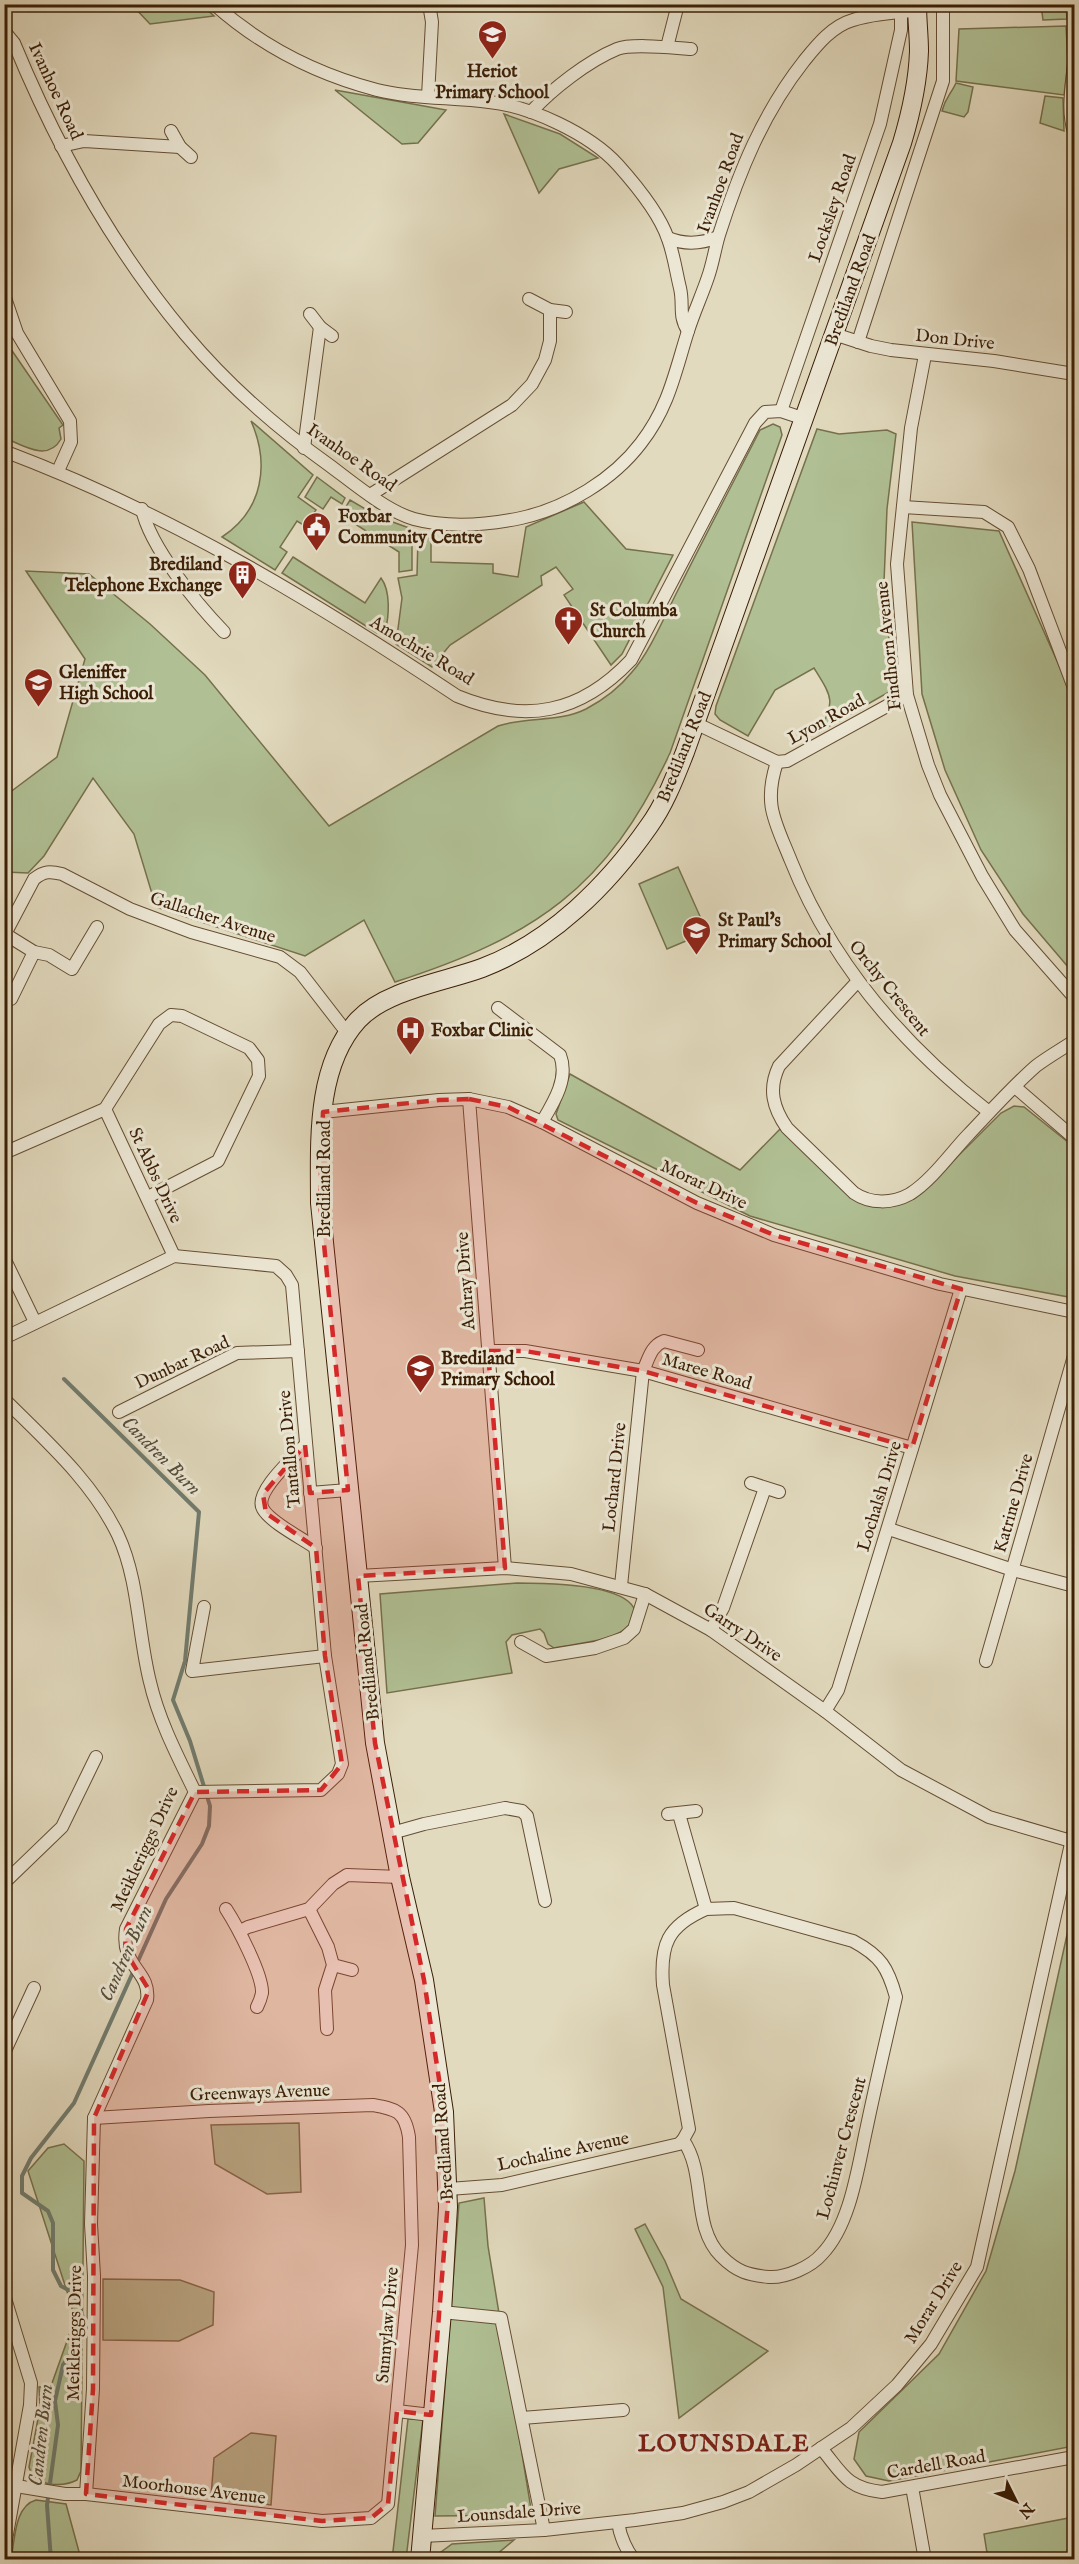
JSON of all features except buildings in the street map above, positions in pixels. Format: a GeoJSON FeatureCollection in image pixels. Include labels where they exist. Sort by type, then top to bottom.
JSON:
{"type":"FeatureCollection","features":[{"type":"Feature","properties":{"kind":"street"},"geometry":{"type":"LineString","coordinates":[[214,4],[270,47],[324,74],[379,90],[492,102],[531,112],[591,142],[616,163],[646,201],[668,238],[682,298],[681,321],[688,331]]}},
{"type":"Feature","properties":{"kind":"street"},"geometry":{"type":"LineString","coordinates":[[428,96],[432,22],[429,4]]}},
{"type":"Feature","properties":{"kind":"street"},"geometry":{"type":"LineString","coordinates":[[667,47],[678,4]]}},
{"type":"Feature","properties":{"kind":"street","name":"Brediland Road"},"geometry":{"type":"LineString","coordinates":[[858,342],[943,81],[943,4]]}},
{"type":"Feature","properties":{"kind":"street","name":"Brediland Road"},"geometry":{"type":"LineString","coordinates":[[420,2559],[431,2415],[442,2312],[449,2189],[444,2112],[424,1980],[400,1877],[375,1743],[348,1490],[320,1203],[323,1112],[332,1062],[358,1020],[383,1001],[485,967],[527,945],[567,918],[603,883],[650,825],[674,779],[695,723],[806,419],[911,112],[919,51],[912,9]]}},
{"type":"Feature","properties":{"kind":"street","name":"Ivanhoe Road"},"geometry":{"type":"LineString","coordinates":[[4,31],[14,43],[61,146],[128,259],[186,335],[254,404],[304,448],[370,495],[412,518],[457,525],[500,522],[535,514],[582,494],[614,471],[640,445],[657,420],[675,380],[688,331],[710,273],[718,237],[755,136],[784,86],[810,53],[832,31],[852,20],[912,9]]}},
{"type":"Feature","properties":{"kind":"street","name":"Locksley Road"},"geometry":{"type":"LineString","coordinates":[[781,411],[880,124],[901,30],[912,9]]}},
{"type":"Feature","properties":{"kind":"street"},"geometry":{"type":"LineString","coordinates":[[531,112],[577,73],[619,48],[692,49]]}},
{"type":"Feature","properties":{"kind":"street"},"geometry":{"type":"LineString","coordinates":[[1074,64],[1071,124],[1074,132]]}},
{"type":"Feature","properties":{"kind":"street"},"geometry":{"type":"LineString","coordinates":[[171,131],[180,147],[191,157]]}},
{"type":"Feature","properties":{"kind":"street"},"geometry":{"type":"LineString","coordinates":[[61,146],[84,141],[180,147]]}},
{"type":"Feature","properties":{"kind":"street"},"geometry":{"type":"LineString","coordinates":[[668,238],[680,243],[698,243],[718,237]]}},
{"type":"Feature","properties":{"kind":"street"},"geometry":{"type":"LineString","coordinates":[[4,295],[17,333],[70,421],[71,442],[58,471]]}},
{"type":"Feature","properties":{"kind":"street"},"geometry":{"type":"LineString","coordinates":[[529,299],[550,310],[566,312]]}},
{"type":"Feature","properties":{"kind":"street"},"geometry":{"type":"LineString","coordinates":[[370,495],[512,405],[532,384],[545,360],[550,341],[550,310]]}},
{"type":"Feature","properties":{"kind":"street"},"geometry":{"type":"LineString","coordinates":[[310,314],[320,327],[332,336]]}},
{"type":"Feature","properties":{"kind":"street"},"geometry":{"type":"LineString","coordinates":[[304,448],[320,327]]}},
{"type":"Feature","properties":{"kind":"street","name":"Don Drive"},"geometry":{"type":"LineString","coordinates":[[834,334],[871,346],[1074,374]]}},
{"type":"Feature","properties":{"kind":"street","name":"Findhorn Avenue"},"geometry":{"type":"LineString","coordinates":[[925,355],[911,428],[897,564],[907,695],[925,756],[940,795],[982,876],[1016,930],[1074,998]]}},
{"type":"Feature","properties":{"kind":"street"},"geometry":{"type":"LineString","coordinates":[[781,411],[806,419]]}},
{"type":"Feature","properties":{"kind":"street","name":"Amochrie Road"},"geometry":{"type":"LineString","coordinates":[[4,451],[58,471],[142,508],[250,566],[457,696],[482,706],[512,711],[545,711],[573,703],[592,693],[613,679],[631,660],[755,423],[765,412],[781,411]]}},
{"type":"Feature","properties":{"kind":"street"},"geometry":{"type":"LineString","coordinates":[[903,507],[984,512],[1008,527],[1029,569],[1074,688]]}},
{"type":"Feature","properties":{"kind":"street"},"geometry":{"type":"LineString","coordinates":[[142,508],[145,522],[179,578],[224,632]]}},
{"type":"Feature","properties":{"kind":"street","name":"Lyon Road"},"geometry":{"type":"LineString","coordinates":[[695,723],[777,762],[795,758],[907,695]]}},
{"type":"Feature","properties":{"kind":"street","name":"Orchy Crescent"},"geometry":{"type":"LineString","coordinates":[[777,762],[769,789],[770,808],[826,936],[890,1021],[931,1064],[989,1112]]}},
{"type":"Feature","properties":{"kind":"street","name":"Gallacher Avenue"},"geometry":{"type":"LineString","coordinates":[[97,927],[72,969],[49,955],[34,952],[4,934],[34,879],[42,873],[52,872],[130,909],[191,932],[280,957],[300,972],[348,1034]]}},
{"type":"Feature","properties":{"kind":"street"},"geometry":{"type":"LineString","coordinates":[[11,999],[34,952]]}},
{"type":"Feature","properties":{"kind":"street"},"geometry":{"type":"LineString","coordinates":[[858,981],[786,1058],[774,1075],[772,1097],[780,1118],[787,1128],[854,1193],[865,1199],[893,1201],[910,1194],[1037,1066],[1074,1041]]}},
{"type":"Feature","properties":{"kind":"street"},"geometry":{"type":"LineString","coordinates":[[498,1008],[560,1055],[564,1065],[562,1081],[542,1122]]}},
{"type":"Feature","properties":{"kind":"street"},"geometry":{"type":"LineString","coordinates":[[4,1153],[105,1109],[159,1024],[171,1015],[182,1016],[249,1048],[258,1060],[259,1076],[218,1161],[148,1197]]}},
{"type":"Feature","properties":{"kind":"street"},"geometry":{"type":"LineString","coordinates":[[1015,1087],[1074,1138]]}},
{"type":"Feature","properties":{"kind":"street","name":"Morar Drive"},"geometry":{"type":"LineString","coordinates":[[323,1112],[469,1099],[508,1107],[542,1122],[696,1203],[774,1235],[961,1289],[1074,1312]]}},
{"type":"Feature","properties":{"kind":"street","name":"Achray Drive"},"geometry":{"type":"LineString","coordinates":[[469,1099],[505,1568]]}},
{"type":"Feature","properties":{"kind":"street","name":"St Abbs Drive"},"geometry":{"type":"LineString","coordinates":[[105,1109],[174,1256]]}},
{"type":"Feature","properties":{"kind":"street"},"geometry":{"type":"LineString","coordinates":[[4,1338],[174,1256]]}},
{"type":"Feature","properties":{"kind":"street","name":"Tantallon Drive"},"geometry":{"type":"LineString","coordinates":[[174,1256],[276,1266],[292,1285],[325,1656],[342,1764],[338,1774],[321,1790],[198,1793]]}},
{"type":"Feature","properties":{"kind":"street"},"geometry":{"type":"LineString","coordinates":[[4,1258],[35,1322]]}},
{"type":"Feature","properties":{"kind":"street","name":"Lochalsh Drive"},"geometry":{"type":"LineString","coordinates":[[825,1711],[838,1690],[961,1289]]}},
{"type":"Feature","properties":{"kind":"street"},"geometry":{"type":"LineString","coordinates":[[643,1371],[653,1347],[660,1342],[664,1341],[698,1350]]}},
{"type":"Feature","properties":{"kind":"street","name":"Dunbar Road"},"geometry":{"type":"LineString","coordinates":[[119,1412],[237,1353],[298,1351]]}},
{"type":"Feature","properties":{"kind":"street","name":"Maree Road"},"geometry":{"type":"LineString","coordinates":[[488,1351],[525,1351],[643,1371],[912,1448]]}},
{"type":"Feature","properties":{"kind":"street","name":"Katrine Drive"},"geometry":{"type":"LineString","coordinates":[[986,1661],[1074,1356]]}},
{"type":"Feature","properties":{"kind":"street","name":"Lochard Drive"},"geometry":{"type":"LineString","coordinates":[[621,1586],[643,1371]]}},
{"type":"Feature","properties":{"kind":"street","name":"Meikleriggs Drive"},"geometry":{"type":"LineString","coordinates":[[4,1399],[82,1479],[95,1495],[119,1537],[128,1566],[150,1683],[157,1707],[198,1793],[126,1929],[125,1951],[145,1981],[148,1990],[142,2015],[94,2118],[91,2224],[94,2276],[93,2388],[86,2494]]}},
{"type":"Feature","properties":{"kind":"street"},"geometry":{"type":"LineString","coordinates":[[305,1445],[271,1482],[262,1494],[260,1502],[262,1508],[272,1518],[316,1548]]}},
{"type":"Feature","properties":{"kind":"street"},"geometry":{"type":"LineString","coordinates":[[751,1483],[779,1492]]}},
{"type":"Feature","properties":{"kind":"street"},"geometry":{"type":"LineString","coordinates":[[711,1630],[723,1608],[765,1488]]}},
{"type":"Feature","properties":{"kind":"street"},"geometry":{"type":"LineString","coordinates":[[310,1493],[348,1490]]}},
{"type":"Feature","properties":{"kind":"street"},"geometry":{"type":"LineString","coordinates":[[889,1529],[1013,1570],[1074,1586]]}},
{"type":"Feature","properties":{"kind":"street","name":"Garry Drive"},"geometry":{"type":"LineString","coordinates":[[358,1576],[505,1568],[571,1574],[645,1594],[711,1630],[825,1711],[901,1770],[989,1817],[1073,1836]]}},
{"type":"Feature","properties":{"kind":"street"},"geometry":{"type":"LineString","coordinates":[[521,1642],[546,1656],[595,1648],[624,1638],[634,1629],[645,1594]]}},
{"type":"Feature","properties":{"kind":"street"},"geometry":{"type":"LineString","coordinates":[[204,1607],[192,1671],[325,1656]]}},
{"type":"Feature","properties":{"kind":"street"},"geometry":{"type":"LineString","coordinates":[[4,1883],[62,1827],[96,1757]]}},
{"type":"Feature","properties":{"kind":"street"},"geometry":{"type":"LineString","coordinates":[[392,1833],[424,1824],[505,1808],[522,1811],[527,1816],[545,1901]]}},
{"type":"Feature","properties":{"kind":"street"},"geometry":{"type":"LineString","coordinates":[[696,1811],[674,1814],[706,1909]]}},
{"type":"Feature","properties":{"kind":"street","name":"Morar Drive"},"geometry":{"type":"LineString","coordinates":[[635,2520],[683,2513],[749,2492],[851,2428],[897,2385],[931,2344],[977,2267],[1073,1836]]}},
{"type":"Feature","properties":{"kind":"street"},"geometry":{"type":"LineString","coordinates":[[240,1931],[309,1909],[333,1884],[347,1875],[400,1877]]}},
{"type":"Feature","properties":{"kind":"street","name":"Lochinver Crescent"},"geometry":{"type":"LineString","coordinates":[[734,1908],[853,1941],[867,1949],[887,1969],[896,1997],[851,2196],[837,2233],[822,2255],[798,2270],[776,2277],[746,2275],[720,2255],[704,2224],[697,2176],[689,2148],[683,2140],[689,2129],[663,1985],[661,1962],[671,1933],[692,1915],[706,1909],[734,1908]]}},
{"type":"Feature","properties":{"kind":"street"},"geometry":{"type":"LineString","coordinates":[[226,1909],[240,1931],[251,1960],[258,1969],[262,1993],[257,2007]]}},
{"type":"Feature","properties":{"kind":"street"},"geometry":{"type":"LineString","coordinates":[[309,1909],[328,1947],[333,1965],[325,1990],[327,2029]]}},
{"type":"Feature","properties":{"kind":"street"},"geometry":{"type":"LineString","coordinates":[[333,1965],[352,1970]]}},
{"type":"Feature","properties":{"kind":"street"},"geometry":{"type":"LineString","coordinates":[[4,2053],[34,1988]]}},
{"type":"Feature","properties":{"kind":"street","name":"Greenways Avenue"},"geometry":{"type":"LineString","coordinates":[[94,2118],[373,2104],[394,2109],[400,2114],[410,2137]]}},
{"type":"Feature","properties":{"kind":"street","name":"Sunnylaw Drive"},"geometry":{"type":"LineString","coordinates":[[379,2513],[388,2504],[412,2246],[410,2137]]}},
{"type":"Feature","properties":{"kind":"street","name":"Lochaline Avenue"},"geometry":{"type":"LineString","coordinates":[[449,2189],[502,2185],[679,2144],[683,2140]]}},
{"type":"Feature","properties":{"kind":"street"},"geometry":{"type":"LineString","coordinates":[[4,2551],[10,2485],[30,2405],[31,2383],[6,2302]]}},
{"type":"Feature","properties":{"kind":"street"},"geometry":{"type":"LineString","coordinates":[[442,2312],[501,2318],[544,2530]]}},
{"type":"Feature","properties":{"kind":"street"},"geometry":{"type":"LineString","coordinates":[[522,2418],[623,2410]]}},
{"type":"Feature","properties":{"kind":"street"},"geometry":{"type":"LineString","coordinates":[[397,2411],[431,2415]]}},
{"type":"Feature","properties":{"kind":"street","name":"Cardell Road"},"geometry":{"type":"LineString","coordinates":[[821,2448],[851,2484],[865,2490],[882,2492],[1074,2457]]}},
{"type":"Feature","properties":{"kind":"street","name":"Moorhouse Avenue"},"geometry":{"type":"LineString","coordinates":[[10,2485],[65,2494],[86,2494],[322,2521],[371,2518],[379,2513]]}},
{"type":"Feature","properties":{"kind":"street"},"geometry":{"type":"LineString","coordinates":[[912,2487],[925,2559]]}},
{"type":"Feature","properties":{"kind":"street","name":"Lounsdale Drive"},"geometry":{"type":"LineString","coordinates":[[422,2536],[544,2530],[635,2520]]}},
{"type":"Feature","properties":{"kind":"street"},"geometry":{"type":"LineString","coordinates":[[618,2522],[627,2551],[634,2559]]}},
{"type":"Feature","properties":{"kind":"highlighted area"},"geometry":{"type":"Polygon","coordinates":[[[469,1099],[508,1107],[697,1203],[774,1235],[961,1289],[912,1448],[643,1371],[525,1351],[488,1351],[505,1568],[358,1576],[375,1743],[424,1980],[444,2112],[449,2189],[431,2415],[397,2411],[388,2504],[371,2518],[322,2521],[86,2494],[93,2389],[94,2118],[149,1990],[125,1951],[126,1929],[195,1792],[321,1790],[342,1764],[325,1656],[316,1548],[266,1513],[263,1494],[305,1445],[310,1493],[348,1490],[320,1203],[323,1112],[469,1099]]]}},
{"type":"Feature","properties":{"kind":"green space"},"geometry":{"type":"Polygon","coordinates":[[[132,5],[202,5],[214,16],[150,24],[132,5]]]}},
{"type":"Feature","properties":{"kind":"green space"},"geometry":{"type":"Polygon","coordinates":[[[1041,5],[1066,5],[1067,19],[1043,20],[1041,5]]]}},
{"type":"Feature","properties":{"kind":"green space"},"geometry":{"type":"Polygon","coordinates":[[[1066,26],[1068,62],[1064,95],[956,81],[959,29],[1066,26]]]}},
{"type":"Feature","properties":{"kind":"green space"},"geometry":{"type":"Polygon","coordinates":[[[956,83],[973,87],[968,112],[964,117],[942,111],[956,83]]]}},
{"type":"Feature","properties":{"kind":"green space"},"geometry":{"type":"Polygon","coordinates":[[[335,90],[446,110],[418,143],[402,144],[335,90]]]}},
{"type":"Feature","properties":{"kind":"green space"},"geometry":{"type":"Polygon","coordinates":[[[1045,96],[1063,98],[1064,131],[1040,123],[1045,96]]]}},
{"type":"Feature","properties":{"kind":"green space"},"geometry":{"type":"Polygon","coordinates":[[[504,114],[560,134],[598,158],[559,169],[539,193],[504,114]]]}},
{"type":"Feature","properties":{"kind":"green space"},"geometry":{"type":"Polygon","coordinates":[[[4,339],[63,425],[59,428],[61,439],[49,450],[35,450],[5,438],[4,339]]]}},
{"type":"Feature","properties":{"kind":"green space"},"geometry":{"type":"Polygon","coordinates":[[[251,421],[313,475],[298,497],[316,510],[305,526],[297,521],[280,547],[287,552],[275,570],[222,537],[246,514],[259,485],[260,453],[251,421]]]}},
{"type":"Feature","properties":{"kind":"green space"},"geometry":{"type":"Polygon","coordinates":[[[773,424],[780,427],[782,435],[670,753],[646,800],[620,840],[592,873],[561,902],[526,926],[444,965],[395,982],[364,920],[305,956],[156,907],[134,834],[93,778],[44,856],[28,873],[5,872],[5,796],[57,757],[85,659],[26,571],[89,574],[150,624],[205,675],[329,826],[498,726],[575,713],[586,709],[617,688],[639,664],[651,643],[760,430],[773,424]]]}},
{"type":"Feature","properties":{"kind":"green space"},"geometry":{"type":"Polygon","coordinates":[[[817,429],[839,434],[887,430],[896,434],[887,509],[884,582],[893,685],[889,692],[819,732],[828,713],[830,699],[814,668],[775,690],[748,736],[720,720],[715,714],[716,706],[817,429]]]}},
{"type":"Feature","properties":{"kind":"green space"},"geometry":{"type":"Polygon","coordinates":[[[317,477],[345,498],[342,504],[331,497],[323,509],[305,497],[317,477]]]}},
{"type":"Feature","properties":{"kind":"green space"},"geometry":{"type":"Polygon","coordinates":[[[350,500],[379,517],[412,529],[412,570],[399,572],[399,552],[341,515],[350,500]]]}},
{"type":"Feature","properties":{"kind":"green space"},"geometry":{"type":"Polygon","coordinates":[[[584,502],[626,549],[673,555],[622,654],[611,665],[564,595],[573,589],[556,567],[541,576],[542,585],[450,645],[432,667],[396,644],[402,598],[398,578],[417,575],[418,537],[431,538],[431,562],[493,564],[493,573],[518,577],[526,527],[584,502]]]}},
{"type":"Feature","properties":{"kind":"green space"},"geometry":{"type":"Polygon","coordinates":[[[912,522],[999,531],[1074,699],[1074,974],[1023,914],[981,850],[945,770],[922,694],[912,522]]]}},
{"type":"Feature","properties":{"kind":"green space"},"geometry":{"type":"Polygon","coordinates":[[[293,557],[365,603],[381,578],[388,597],[385,632],[377,633],[282,573],[293,557]]]}},
{"type":"Feature","properties":{"kind":"green space"},"geometry":{"type":"Polygon","coordinates":[[[678,867],[707,932],[667,949],[639,884],[678,867]]]}},
{"type":"Feature","properties":{"kind":"green space"},"geometry":{"type":"Polygon","coordinates":[[[570,1074],[740,1170],[780,1129],[846,1191],[857,1199],[879,1207],[905,1202],[920,1194],[1001,1113],[1014,1106],[1024,1107],[1074,1147],[1074,1298],[955,1276],[750,1216],[558,1120],[556,1114],[570,1074]]]}},
{"type":"Feature","properties":{"kind":"green space"},"geometry":{"type":"Polygon","coordinates":[[[517,1583],[563,1584],[601,1590],[629,1602],[635,1611],[631,1623],[624,1630],[595,1641],[554,1648],[548,1644],[540,1629],[512,1635],[506,1642],[512,1673],[387,1693],[380,1594],[517,1583]]]}},
{"type":"Feature","properties":{"kind":"green space"},"geometry":{"type":"Polygon","coordinates":[[[1074,1903],[1074,2446],[889,2481],[866,2476],[854,2459],[859,2432],[939,2354],[986,2271],[1015,2171],[1074,1903]]]}},
{"type":"Feature","properties":{"kind":"green space"},"geometry":{"type":"Polygon","coordinates":[[[299,2123],[301,2192],[267,2194],[215,2164],[211,2125],[299,2123]]]}},
{"type":"Feature","properties":{"kind":"green space"},"geometry":{"type":"Polygon","coordinates":[[[64,2144],[84,2161],[81,2471],[77,2480],[71,2483],[49,2484],[36,2478],[29,2467],[40,2408],[39,2387],[51,2386],[72,2327],[72,2307],[28,2171],[48,2148],[64,2144]]]}},
{"type":"Feature","properties":{"kind":"green space"},"geometry":{"type":"Polygon","coordinates":[[[484,2198],[488,2246],[532,2515],[435,2516],[459,2203],[484,2198]]]}},
{"type":"Feature","properties":{"kind":"green space"},"geometry":{"type":"Polygon","coordinates":[[[645,2224],[665,2261],[681,2299],[768,2351],[679,2418],[663,2287],[635,2229],[645,2224]]]}},
{"type":"Feature","properties":{"kind":"green space"},"geometry":{"type":"Polygon","coordinates":[[[103,2279],[180,2280],[214,2292],[213,2325],[179,2341],[103,2340],[103,2279]]]}},
{"type":"Feature","properties":{"kind":"green space"},"geometry":{"type":"Polygon","coordinates":[[[408,2419],[423,2419],[406,2559],[392,2560],[408,2419]]]}},
{"type":"Feature","properties":{"kind":"green space"},"geometry":{"type":"Polygon","coordinates":[[[251,2433],[276,2436],[271,2505],[211,2497],[214,2458],[251,2433]]]}},
{"type":"Feature","properties":{"kind":"green space"},"geometry":{"type":"Polygon","coordinates":[[[36,2500],[66,2504],[81,2559],[11,2559],[19,2517],[23,2509],[36,2500]]]}},
{"type":"Feature","properties":{"kind":"green space"},"geometry":{"type":"Polygon","coordinates":[[[1074,2517],[1074,2559],[988,2559],[984,2534],[1074,2517]]]}},
{"type":"Feature","properties":{"kind":"green space"},"geometry":{"type":"Polygon","coordinates":[[[514,2540],[491,2559],[437,2559],[437,2555],[452,2544],[514,2540]]]}},
{"type":"Feature","properties":{"kind":"waterway","name":"Candren Burn"},"geometry":{"type":"LineString","coordinates":[[51,2560],[47,2505],[58,2425],[55,2401],[63,2365],[78,2344],[84,2320],[74,2293],[61,2286],[53,2270],[53,2223],[48,2211],[22,2193],[22,2176],[31,2158],[74,2103],[166,1899],[202,1844],[209,1826],[210,1806],[190,1741],[173,1700],[185,1661],[199,1512],[64,1379]]}},
{"type":"Feature","properties":{"kind":"place","name":"Heriot Primary School"},"geometry":{"type":"Point","coordinates":[492,60]}},
{"type":"Feature","properties":{"kind":"place","name":"Foxbar Community Centre"},"geometry":{"type":"Point","coordinates":[317,552]}},
{"type":"Feature","properties":{"kind":"place","name":"Brediland Telephone Exchange"},"geometry":{"type":"Point","coordinates":[243,600]}},
{"type":"Feature","properties":{"kind":"place","name":"St Columba Church"},"geometry":{"type":"Point","coordinates":[569,646]}},
{"type":"Feature","properties":{"kind":"place","name":"Gleniffer High School"},"geometry":{"type":"Point","coordinates":[38,708]}},
{"type":"Feature","properties":{"kind":"place","name":"St Paul's Primary School"},"geometry":{"type":"Point","coordinates":[697,956]}},
{"type":"Feature","properties":{"kind":"place","name":"Foxbar Clinic"},"geometry":{"type":"Point","coordinates":[410,1056]}},
{"type":"Feature","properties":{"kind":"place","name":"Brediland Primary School"},"geometry":{"type":"Point","coordinates":[420,1394]}},
{"type":"Feature","properties":{"kind":"district","name":"LOUNSDALE"},"geometry":{"type":"Point","coordinates":[724,2443]}}]}
